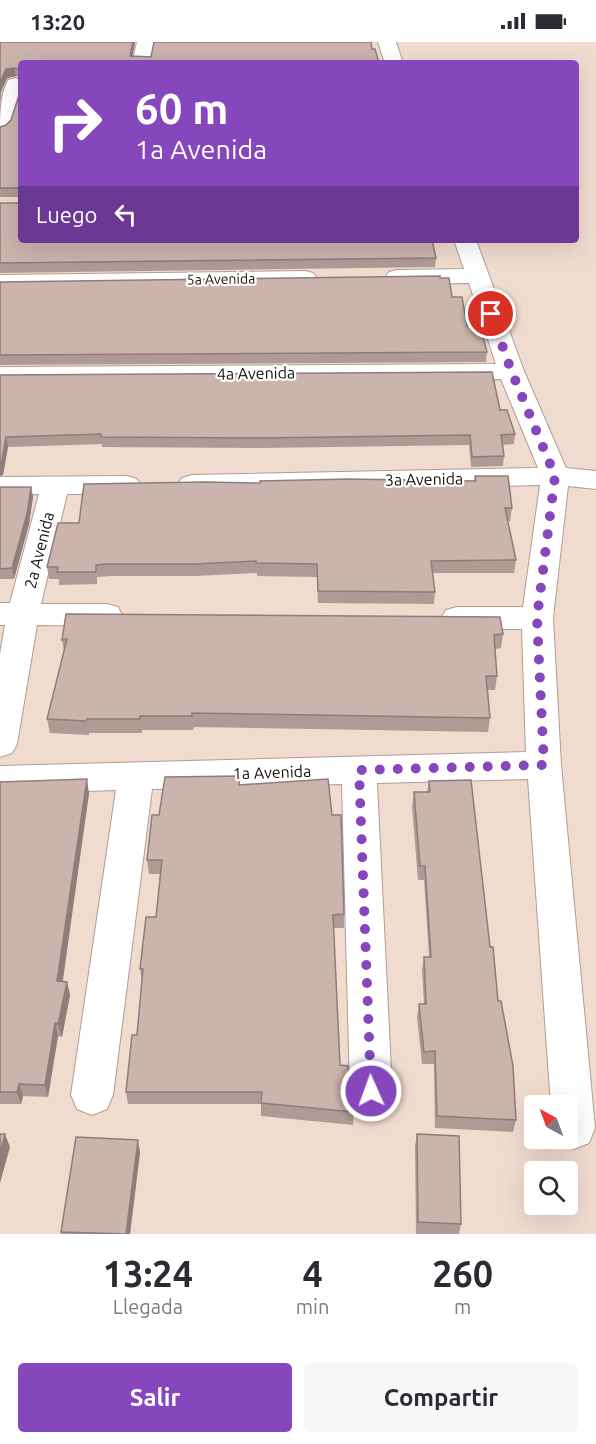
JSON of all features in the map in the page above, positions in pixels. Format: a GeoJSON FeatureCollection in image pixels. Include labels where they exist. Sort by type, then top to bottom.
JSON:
{"type":"FeatureCollection","features":[{"type":"Feature","properties":{"kind":"street"},"geometry":{"type":"LineString","coordinates":[[142,60],[146,42]]}},
{"type":"Feature","properties":{"kind":"street"},"geometry":{"type":"LineString","coordinates":[[387,42],[393,60]]}},
{"type":"Feature","properties":{"kind":"street"},"geometry":{"type":"LineString","coordinates":[[4,137],[12,84]]}},
{"type":"Feature","properties":{"kind":"street"},"geometry":{"type":"LineString","coordinates":[[466,243],[511,370],[555,476],[537,618],[544,765],[571,1095]]}},
{"type":"Feature","properties":{"kind":"street"},"geometry":{"type":"LineString","coordinates":[[370,277],[477,276]]}},
{"type":"Feature","properties":{"kind":"street","name":"5a Avenida"},"geometry":{"type":"LineString","coordinates":[[0,282],[322,278]]}},
{"type":"Feature","properties":{"kind":"street","name":"4a Avenida"},"geometry":{"type":"LineString","coordinates":[[0,375],[511,370]]}},
{"type":"Feature","properties":{"kind":"street","name":"3a Avenida"},"geometry":{"type":"LineString","coordinates":[[0,486],[555,476],[596,480]]}},
{"type":"Feature","properties":{"kind":"street","name":"2a Avenida"},"geometry":{"type":"LineString","coordinates":[[0,744],[11,614],[55,486]]}},
{"type":"Feature","properties":{"kind":"street","name":"2a Avenida"},"geometry":{"type":"LineString","coordinates":[[11,614],[130,615]]}},
{"type":"Feature","properties":{"kind":"street"},"geometry":{"type":"LineString","coordinates":[[429,617],[537,618]]}},
{"type":"Feature","properties":{"kind":"street","name":"1a Avenida"},"geometry":{"type":"LineString","coordinates":[[0,780],[544,765]]}},
{"type":"Feature","properties":{"kind":"street"},"geometry":{"type":"LineString","coordinates":[[359,770],[371,1091]]}},
{"type":"Feature","properties":{"kind":"street"},"geometry":{"type":"LineString","coordinates":[[92,1095],[136,776]]}},
{"type":"Feature","properties":{"kind":"building"},"geometry":{"type":"Polygon","coordinates":[[[0,42],[133,42],[130,56],[151,57],[154,42],[371,42],[378,60],[18,60],[18,69],[6,69],[0,83],[0,42]]]}},
{"type":"Feature","properties":{"kind":"building"},"geometry":{"type":"Polygon","coordinates":[[[18,98],[18,188],[0,188],[0,127],[11,120],[18,98]]]}},
{"type":"Feature","properties":{"kind":"building"},"geometry":{"type":"Polygon","coordinates":[[[0,203],[18,203],[18,243],[433,243],[436,258],[0,263],[0,203]]]}},
{"type":"Feature","properties":{"kind":"building"},"geometry":{"type":"Polygon","coordinates":[[[440,276],[440,278],[449,278],[452,297],[462,297],[467,326],[480,325],[487,352],[0,355],[0,282],[440,276]]]}},
{"type":"Feature","properties":{"kind":"building"},"geometry":{"type":"Polygon","coordinates":[[[492,372],[500,410],[507,410],[515,434],[501,435],[504,456],[472,457],[470,435],[261,438],[101,437],[101,434],[6,437],[0,465],[0,375],[492,372]]]}},
{"type":"Feature","properties":{"kind":"building"},"geometry":{"type":"Polygon","coordinates":[[[475,476],[508,476],[512,508],[505,508],[516,560],[431,561],[435,592],[318,591],[317,564],[256,563],[256,561],[108,564],[96,565],[96,572],[57,572],[58,567],[47,567],[58,523],[79,523],[84,484],[260,483],[260,481],[348,479],[476,481],[475,476]]]}},
{"type":"Feature","properties":{"kind":"building"},"geometry":{"type":"Polygon","coordinates":[[[0,487],[31,487],[27,514],[12,568],[0,569],[0,487]]]}},
{"type":"Feature","properties":{"kind":"building"},"geometry":{"type":"Polygon","coordinates":[[[66,614],[500,617],[503,634],[494,635],[497,676],[486,676],[490,718],[192,713],[192,716],[140,716],[140,719],[87,719],[86,721],[47,719],[67,639],[62,640],[66,614]]]}},
{"type":"Feature","properties":{"kind":"building"},"geometry":{"type":"Polygon","coordinates":[[[240,776],[239,785],[328,779],[332,815],[341,815],[344,914],[333,915],[340,1065],[348,1066],[349,1079],[355,1094],[354,1112],[261,1103],[262,1092],[126,1092],[132,1035],[137,1035],[143,969],[140,969],[146,917],[156,917],[162,860],[147,860],[152,815],[159,815],[165,777],[240,776]]]}},
{"type":"Feature","properties":{"kind":"building"},"geometry":{"type":"Polygon","coordinates":[[[87,779],[57,981],[67,982],[58,1024],[55,1023],[45,1085],[19,1084],[17,1092],[0,1092],[0,782],[87,779]]]}},
{"type":"Feature","properties":{"kind":"building"},"geometry":{"type":"Polygon","coordinates":[[[471,780],[490,947],[493,947],[498,1001],[501,1001],[513,1066],[516,1120],[437,1116],[435,1051],[424,1052],[419,1004],[426,1004],[424,957],[431,957],[425,866],[420,866],[414,792],[430,792],[429,781],[471,780]]]}},
{"type":"Feature","properties":{"kind":"building"},"geometry":{"type":"Polygon","coordinates":[[[0,1134],[5,1134],[0,1154],[0,1134]]]}},
{"type":"Feature","properties":{"kind":"building"},"geometry":{"type":"Polygon","coordinates":[[[417,1134],[459,1136],[461,1224],[418,1222],[417,1134]]]}},
{"type":"Feature","properties":{"kind":"building"},"geometry":{"type":"Polygon","coordinates":[[[76,1137],[138,1140],[126,1234],[61,1232],[76,1137]]]}},
{"type":"Feature","properties":{"kind":"route"},"geometry":{"type":"LineString","coordinates":[[371,1091],[359,770],[544,765],[537,618],[555,476],[511,370],[491,314]]}}]}
